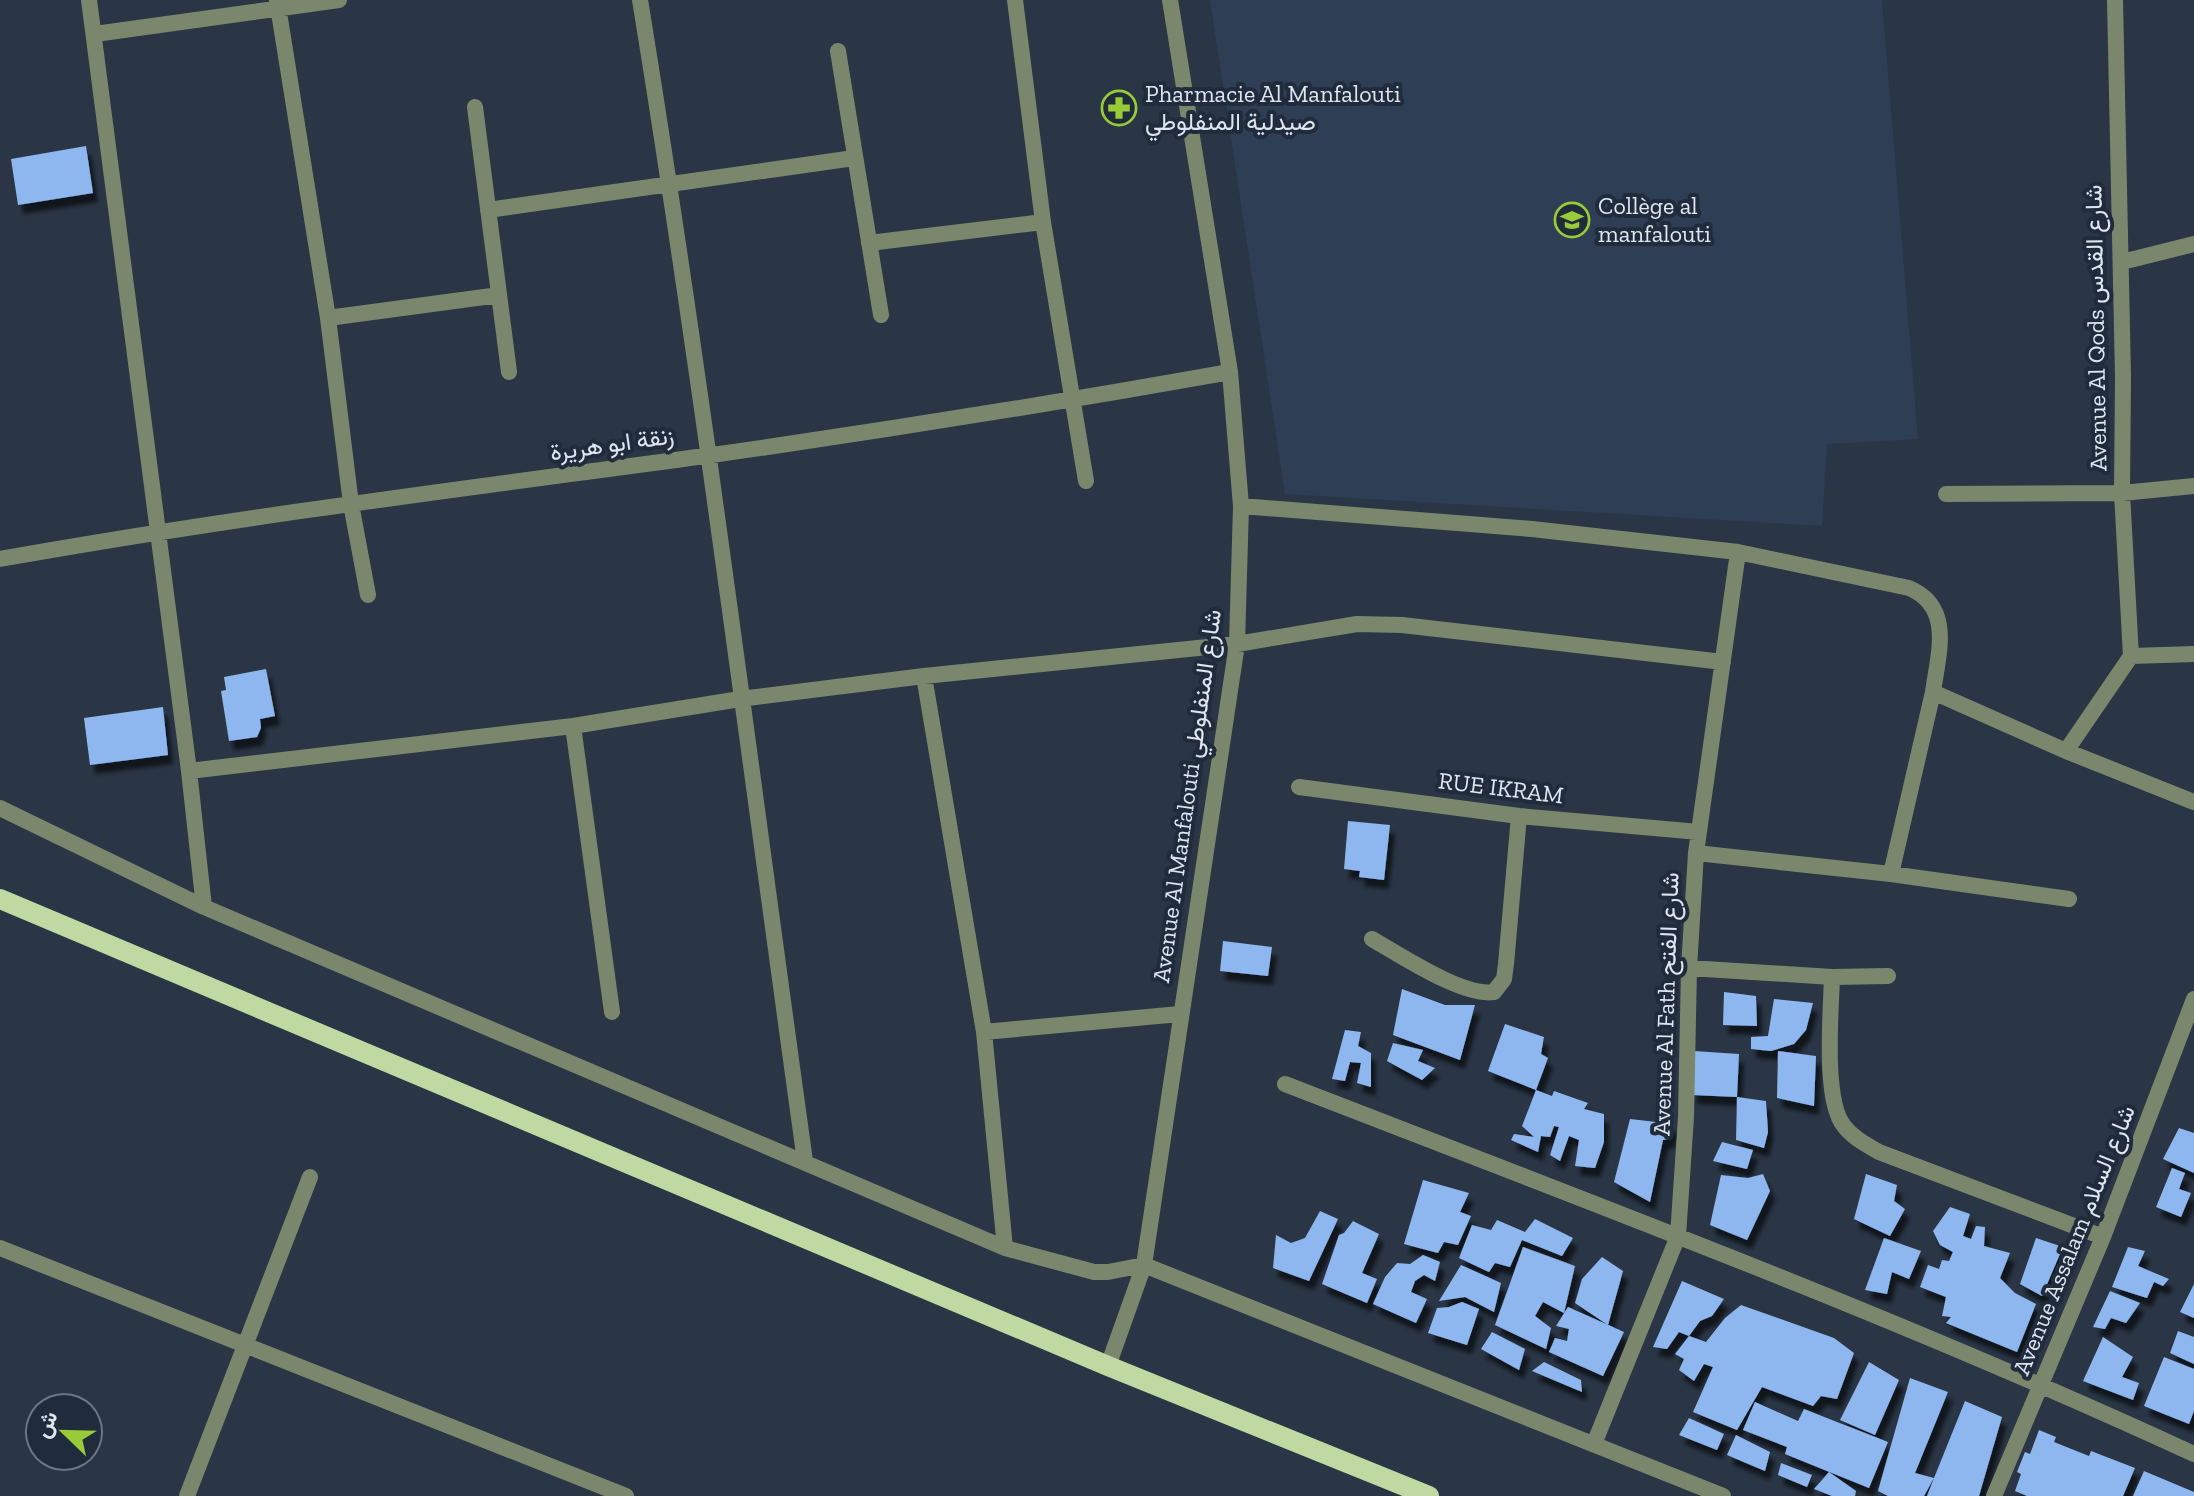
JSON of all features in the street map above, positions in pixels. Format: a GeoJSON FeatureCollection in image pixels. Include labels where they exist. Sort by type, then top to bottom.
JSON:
{"type":"FeatureCollection","features":[{"type":"Feature","properties":{"kind":"main road"},"geometry":{"type":"LineString","coordinates":[[0,899],[1108,1366],[1429,1496]]}},
{"type":"Feature","properties":{"kind":"street"},"geometry":{"type":"LineString","coordinates":[[89,0],[204,907]]}},
{"type":"Feature","properties":{"kind":"street"},"geometry":{"type":"LineString","coordinates":[[95,34],[278,4],[339,0]]}},
{"type":"Feature","properties":{"kind":"street"},"geometry":{"type":"LineString","coordinates":[[640,0],[710,455],[740,699],[805,1161]]}},
{"type":"Feature","properties":{"kind":"street"},"geometry":{"type":"LineString","coordinates":[[1015,0],[1043,222],[1086,481]]}},
{"type":"Feature","properties":{"kind":"street","name":"Avenue Al Manfalouti شارع المنفلوطي"},"geometry":{"type":"LineString","coordinates":[[1108,1366],[1144,1265],[1237,644],[1241,506],[1230,372],[1170,0]]}},
{"type":"Feature","properties":{"kind":"street","name":"Avenue Al Qods شارع القدس"},"geometry":{"type":"LineString","coordinates":[[2115,0],[2122,262],[2122,493],[2131,656]]}},
{"type":"Feature","properties":{"kind":"street"},"geometry":{"type":"LineString","coordinates":[[278,4],[328,318],[351,504],[368,595]]}},
{"type":"Feature","properties":{"kind":"street"},"geometry":{"type":"LineString","coordinates":[[838,51],[881,315]]}},
{"type":"Feature","properties":{"kind":"street"},"geometry":{"type":"LineString","coordinates":[[475,107],[509,372]]}},
{"type":"Feature","properties":{"kind":"street"},"geometry":{"type":"LineString","coordinates":[[488,210],[854,158]]}},
{"type":"Feature","properties":{"kind":"street"},"geometry":{"type":"LineString","coordinates":[[869,243],[1043,222]]}},
{"type":"Feature","properties":{"kind":"street"},"geometry":{"type":"LineString","coordinates":[[2122,262],[2194,244]]}},
{"type":"Feature","properties":{"kind":"street"},"geometry":{"type":"LineString","coordinates":[[328,318],[499,295]]}},
{"type":"Feature","properties":{"kind":"street","name":"زنقة ابو هريرة"},"geometry":{"type":"LineString","coordinates":[[0,559],[157,531],[710,455],[1072,400],[1230,372]]}},
{"type":"Feature","properties":{"kind":"street"},"geometry":{"type":"LineString","coordinates":[[1946,494],[2122,493],[2194,486]]}},
{"type":"Feature","properties":{"kind":"street"},"geometry":{"type":"LineString","coordinates":[[1241,506],[1532,529],[1738,552],[1893,584],[1925,597],[1935,610],[1941,635],[1933,692],[1891,874]]}},
{"type":"Feature","properties":{"kind":"street","name":"Avenue Al Fath شارع الفتح"},"geometry":{"type":"LineString","coordinates":[[1594,1444],[1678,1236],[1686,1117],[1689,968],[1696,853],[1738,552]]}},
{"type":"Feature","properties":{"kind":"street"},"geometry":{"type":"LineString","coordinates":[[189,771],[573,726],[740,699],[924,676],[1237,644],[1357,624],[1402,625],[1723,662]]}},
{"type":"Feature","properties":{"kind":"street"},"geometry":{"type":"LineString","coordinates":[[2066,751],[2131,656],[2194,654]]}},
{"type":"Feature","properties":{"kind":"street"},"geometry":{"type":"LineString","coordinates":[[924,676],[984,1032],[1005,1248]]}},
{"type":"Feature","properties":{"kind":"street"},"geometry":{"type":"LineString","coordinates":[[1933,692],[2066,751],[2194,802]]}},
{"type":"Feature","properties":{"kind":"street"},"geometry":{"type":"LineString","coordinates":[[573,726],[612,1012]]}},
{"type":"Feature","properties":{"kind":"street","name":"RUE IKRAM"},"geometry":{"type":"LineString","coordinates":[[1299,787],[1519,816],[1699,832]]}},
{"type":"Feature","properties":{"kind":"street"},"geometry":{"type":"LineString","coordinates":[[0,808],[204,907],[1005,1248],[1094,1272],[1144,1265],[1723,1496]]}},
{"type":"Feature","properties":{"kind":"street"},"geometry":{"type":"LineString","coordinates":[[1372,939],[1460,985],[1479,992],[1494,992],[1504,979],[1519,816]]}},
{"type":"Feature","properties":{"kind":"street"},"geometry":{"type":"LineString","coordinates":[[1696,853],[1891,874],[2069,899]]}},
{"type":"Feature","properties":{"kind":"street"},"geometry":{"type":"LineString","coordinates":[[1689,968],[1832,977],[1888,976]]}},
{"type":"Feature","properties":{"kind":"street"},"geometry":{"type":"LineString","coordinates":[[1832,977],[1830,1055],[1834,1106],[1842,1125],[1879,1152],[2103,1237]]}},
{"type":"Feature","properties":{"kind":"street","name":"Avenue Assalam شارع السلام"},"geometry":{"type":"LineString","coordinates":[[1994,1496],[2103,1237],[2194,999]]}},
{"type":"Feature","properties":{"kind":"street"},"geometry":{"type":"LineString","coordinates":[[984,1032],[1180,1014]]}},
{"type":"Feature","properties":{"kind":"street"},"geometry":{"type":"LineString","coordinates":[[1285,1084],[1678,1236],[2043,1385],[2194,1454]]}},
{"type":"Feature","properties":{"kind":"street"},"geometry":{"type":"LineString","coordinates":[[187,1496],[310,1177]]}},
{"type":"Feature","properties":{"kind":"street"},"geometry":{"type":"LineString","coordinates":[[0,1248],[626,1496]]}},
{"type":"Feature","properties":{"kind":"shaded area","name":"Collège al manfalouti"},"geometry":{"type":"Polygon","coordinates":[[[1210,0],[1882,0],[1918,439],[1827,444],[1822,526],[1285,494],[1210,0]]]}},
{"type":"Feature","properties":{"kind":"building"},"geometry":{"type":"Polygon","coordinates":[[[86,146],[93,193],[18,205],[11,159],[86,146]]]}},
{"type":"Feature","properties":{"kind":"building"},"geometry":{"type":"Polygon","coordinates":[[[266,669],[275,716],[260,719],[261,728],[257,737],[229,741],[221,691],[226,690],[224,677],[266,669]]]}},
{"type":"Feature","properties":{"kind":"building"},"geometry":{"type":"Polygon","coordinates":[[[163,707],[168,755],[90,765],[84,718],[163,707]]]}},
{"type":"Feature","properties":{"kind":"building"},"geometry":{"type":"Polygon","coordinates":[[[1348,821],[1390,825],[1384,880],[1359,877],[1360,871],[1344,869],[1348,821]]]}},
{"type":"Feature","properties":{"kind":"building"},"geometry":{"type":"Polygon","coordinates":[[[1223,941],[1272,947],[1268,976],[1220,971],[1223,941]]]}},
{"type":"Feature","properties":{"kind":"building"},"geometry":{"type":"Polygon","coordinates":[[[1402,989],[1445,1005],[1475,1005],[1460,1060],[1393,1035],[1402,989]]]}},
{"type":"Feature","properties":{"kind":"building"},"geometry":{"type":"Polygon","coordinates":[[[1724,992],[1756,996],[1757,1026],[1723,1025],[1724,992]]]}},
{"type":"Feature","properties":{"kind":"building"},"geometry":{"type":"Polygon","coordinates":[[[1774,999],[1813,1003],[1806,1030],[1794,1044],[1771,1051],[1751,1049],[1751,1037],[1768,1036],[1774,999]]]}},
{"type":"Feature","properties":{"kind":"building"},"geometry":{"type":"Polygon","coordinates":[[[1505,1024],[1544,1037],[1541,1054],[1548,1058],[1536,1090],[1488,1071],[1505,1024]]]}},
{"type":"Feature","properties":{"kind":"building"},"geometry":{"type":"Polygon","coordinates":[[[1345,1030],[1361,1032],[1358,1046],[1371,1053],[1371,1087],[1357,1083],[1361,1063],[1350,1062],[1345,1081],[1332,1079],[1345,1030]]]}},
{"type":"Feature","properties":{"kind":"building"},"geometry":{"type":"Polygon","coordinates":[[[1393,1043],[1423,1050],[1418,1061],[1435,1068],[1422,1080],[1387,1061],[1393,1043]]]}},
{"type":"Feature","properties":{"kind":"building"},"geometry":{"type":"Polygon","coordinates":[[[1694,1051],[1739,1054],[1737,1097],[1692,1095],[1694,1051]]]}},
{"type":"Feature","properties":{"kind":"building"},"geometry":{"type":"Polygon","coordinates":[[[1778,1051],[1816,1056],[1814,1106],[1777,1098],[1778,1051]]]}},
{"type":"Feature","properties":{"kind":"building"},"geometry":{"type":"Polygon","coordinates":[[[1536,1090],[1552,1096],[1554,1091],[1588,1103],[1584,1109],[1604,1114],[1604,1142],[1595,1168],[1575,1166],[1579,1140],[1569,1136],[1560,1161],[1550,1155],[1559,1127],[1554,1126],[1550,1137],[1541,1136],[1538,1152],[1511,1140],[1514,1134],[1534,1137],[1522,1126],[1536,1090]]]}},
{"type":"Feature","properties":{"kind":"building"},"geometry":{"type":"Polygon","coordinates":[[[1737,1097],[1766,1101],[1768,1132],[1764,1148],[1736,1140],[1737,1097]]]}},
{"type":"Feature","properties":{"kind":"building"},"geometry":{"type":"Polygon","coordinates":[[[1630,1119],[1674,1124],[1669,1139],[1663,1140],[1650,1202],[1614,1182],[1630,1119]]]}},
{"type":"Feature","properties":{"kind":"building"},"geometry":{"type":"Polygon","coordinates":[[[2179,1128],[2194,1133],[2194,1173],[2163,1159],[2179,1128]]]}},
{"type":"Feature","properties":{"kind":"building"},"geometry":{"type":"Polygon","coordinates":[[[1722,1142],[1753,1150],[1747,1169],[1713,1161],[1722,1142]]]}},
{"type":"Feature","properties":{"kind":"building"},"geometry":{"type":"Polygon","coordinates":[[[2172,1168],[2185,1173],[2179,1189],[2191,1193],[2181,1217],[2156,1207],[2172,1168]]]}},
{"type":"Feature","properties":{"kind":"building"},"geometry":{"type":"Polygon","coordinates":[[[1763,1174],[1770,1191],[1747,1240],[1710,1225],[1721,1175],[1748,1178],[1763,1174]]]}},
{"type":"Feature","properties":{"kind":"building"},"geometry":{"type":"Polygon","coordinates":[[[1866,1174],[1897,1185],[1894,1201],[1905,1209],[1890,1236],[1854,1219],[1866,1174]]]}},
{"type":"Feature","properties":{"kind":"building"},"geometry":{"type":"Polygon","coordinates":[[[1423,1180],[1469,1193],[1460,1212],[1471,1216],[1458,1245],[1444,1242],[1438,1253],[1404,1244],[1423,1180]]]}},
{"type":"Feature","properties":{"kind":"building"},"geometry":{"type":"Polygon","coordinates":[[[1950,1207],[1970,1214],[1963,1236],[1971,1239],[1976,1226],[1985,1227],[1984,1246],[2010,1253],[2000,1278],[2015,1293],[2036,1304],[2017,1352],[1946,1323],[1951,1317],[1942,1316],[1946,1297],[1920,1287],[1928,1265],[1939,1269],[1942,1260],[1949,1261],[1953,1252],[1940,1245],[1933,1231],[1950,1207]]]}},
{"type":"Feature","properties":{"kind":"building"},"geometry":{"type":"Polygon","coordinates":[[[1320,1211],[1338,1219],[1309,1281],[1273,1268],[1276,1235],[1291,1243],[1305,1238],[1320,1211]]]}},
{"type":"Feature","properties":{"kind":"building"},"geometry":{"type":"Polygon","coordinates":[[[1535,1219],[1573,1238],[1562,1256],[1522,1240],[1510,1267],[1495,1263],[1489,1272],[1459,1258],[1472,1225],[1491,1230],[1497,1220],[1525,1232],[1535,1219]]]}},
{"type":"Feature","properties":{"kind":"building"},"geometry":{"type":"Polygon","coordinates":[[[1353,1221],[1379,1234],[1362,1273],[1377,1279],[1367,1303],[1322,1284],[1339,1235],[1353,1221]]]}},
{"type":"Feature","properties":{"kind":"building"},"geometry":{"type":"Polygon","coordinates":[[[1884,1238],[1921,1251],[1909,1279],[1892,1272],[1887,1294],[1865,1290],[1884,1238]]]}},
{"type":"Feature","properties":{"kind":"building"},"geometry":{"type":"Polygon","coordinates":[[[2036,1238],[2063,1247],[2042,1296],[2020,1284],[2036,1238]]]}},
{"type":"Feature","properties":{"kind":"building"},"geometry":{"type":"Polygon","coordinates":[[[1523,1247],[1575,1266],[1564,1313],[1543,1302],[1535,1316],[1551,1328],[1546,1349],[1495,1325],[1523,1247]]]}},
{"type":"Feature","properties":{"kind":"building"},"geometry":{"type":"Polygon","coordinates":[[[2128,1247],[2145,1251],[2138,1266],[2169,1279],[2163,1286],[2154,1282],[2147,1298],[2112,1287],[2128,1247]]]}},
{"type":"Feature","properties":{"kind":"building"},"geometry":{"type":"Polygon","coordinates":[[[1423,1255],[1440,1262],[1435,1281],[1424,1275],[1415,1281],[1411,1292],[1427,1299],[1416,1323],[1373,1304],[1385,1277],[1397,1263],[1410,1264],[1423,1255]]]}},
{"type":"Feature","properties":{"kind":"building"},"geometry":{"type":"Polygon","coordinates":[[[1602,1257],[1623,1271],[1608,1325],[1575,1303],[1582,1279],[1602,1257]]]}},
{"type":"Feature","properties":{"kind":"building"},"geometry":{"type":"Polygon","coordinates":[[[1461,1265],[1501,1283],[1494,1312],[1465,1297],[1439,1301],[1461,1265]]]}},
{"type":"Feature","properties":{"kind":"building"},"geometry":{"type":"Polygon","coordinates":[[[1682,1281],[1724,1299],[1712,1316],[1700,1321],[1689,1336],[1679,1332],[1667,1349],[1653,1347],[1682,1281]]]}},
{"type":"Feature","properties":{"kind":"building"},"geometry":{"type":"Polygon","coordinates":[[[2194,1284],[2194,1318],[2180,1312],[2194,1284]]]}},
{"type":"Feature","properties":{"kind":"building"},"geometry":{"type":"Polygon","coordinates":[[[2110,1291],[2140,1303],[2126,1323],[2111,1318],[2105,1329],[2093,1327],[2110,1291]]]}},
{"type":"Feature","properties":{"kind":"building"},"geometry":{"type":"Polygon","coordinates":[[[1462,1302],[1479,1309],[1467,1345],[1428,1333],[1437,1308],[1462,1302]]]}},
{"type":"Feature","properties":{"kind":"building"},"geometry":{"type":"Polygon","coordinates":[[[1741,1305],[1834,1338],[1854,1353],[1837,1399],[1821,1396],[1813,1406],[1762,1387],[1737,1430],[1693,1412],[1713,1367],[1704,1364],[1694,1381],[1679,1370],[1684,1359],[1675,1354],[1689,1336],[1706,1342],[1725,1318],[1741,1305]]]}},
{"type":"Feature","properties":{"kind":"building"},"geometry":{"type":"Polygon","coordinates":[[[1568,1307],[1624,1332],[1603,1376],[1549,1352],[1555,1338],[1567,1341],[1569,1329],[1556,1326],[1568,1307]]]}},
{"type":"Feature","properties":{"kind":"building"},"geometry":{"type":"Polygon","coordinates":[[[2178,1331],[2194,1337],[2194,1364],[2170,1353],[2178,1331]]]}},
{"type":"Feature","properties":{"kind":"building"},"geometry":{"type":"Polygon","coordinates":[[[1492,1332],[1525,1349],[1519,1370],[1481,1349],[1492,1332]]]}},
{"type":"Feature","properties":{"kind":"building"},"geometry":{"type":"Polygon","coordinates":[[[2103,1337],[2133,1357],[2122,1377],[2139,1383],[2133,1400],[2083,1381],[2103,1337]]]}},
{"type":"Feature","properties":{"kind":"building"},"geometry":{"type":"Polygon","coordinates":[[[2164,1357],[2194,1369],[2194,1411],[2189,1424],[2144,1406],[2164,1357]]]}},
{"type":"Feature","properties":{"kind":"building"},"geometry":{"type":"Polygon","coordinates":[[[1544,1362],[1581,1380],[1582,1392],[1532,1371],[1544,1362]]]}},
{"type":"Feature","properties":{"kind":"building"},"geometry":{"type":"Polygon","coordinates":[[[1869,1362],[1899,1380],[1875,1435],[1840,1420],[1869,1362]]]}},
{"type":"Feature","properties":{"kind":"building"},"geometry":{"type":"Polygon","coordinates":[[[1910,1378],[1948,1392],[1915,1473],[1934,1478],[1924,1496],[1888,1496],[1878,1491],[1910,1378]]]}},
{"type":"Feature","properties":{"kind":"building"},"geometry":{"type":"Polygon","coordinates":[[[1965,1401],[2002,1417],[1979,1496],[1927,1496],[1965,1401]]]}},
{"type":"Feature","properties":{"kind":"building"},"geometry":{"type":"Polygon","coordinates":[[[1755,1402],[1798,1421],[1804,1409],[1888,1442],[1869,1488],[1785,1454],[1787,1447],[1743,1430],[1755,1402]]]}},
{"type":"Feature","properties":{"kind":"building"},"geometry":{"type":"Polygon","coordinates":[[[1689,1418],[1724,1434],[1717,1450],[1679,1435],[1689,1418]]]}},
{"type":"Feature","properties":{"kind":"building"},"geometry":{"type":"Polygon","coordinates":[[[2039,1430],[2056,1437],[2054,1442],[2089,1456],[2091,1451],[2135,1468],[2123,1496],[2027,1496],[2015,1491],[2021,1474],[2017,1472],[2025,1452],[2030,1454],[2039,1430]]]}},
{"type":"Feature","properties":{"kind":"building"},"geometry":{"type":"Polygon","coordinates":[[[1736,1435],[1770,1452],[1765,1471],[1727,1455],[1736,1435]]]}},
{"type":"Feature","properties":{"kind":"building"},"geometry":{"type":"Polygon","coordinates":[[[1781,1463],[1812,1475],[1807,1487],[1778,1475],[1781,1463]]]}},
{"type":"Feature","properties":{"kind":"building"},"geometry":{"type":"Polygon","coordinates":[[[2144,1471],[2194,1492],[2194,1496],[2133,1496],[2144,1471]]]}},
{"type":"Feature","properties":{"kind":"building"},"geometry":{"type":"Polygon","coordinates":[[[1829,1472],[1856,1491],[1855,1496],[1832,1496],[1814,1489],[1829,1472]]]}},
{"type":"Feature","properties":{"kind":"place","name":"Pharmacie Al Manfalouti صيدلية المنفلوطي"},"geometry":{"type":"Point","coordinates":[1119,108]}},
{"type":"Feature","properties":{"kind":"place","name":"Collège al manfalouti"},"geometry":{"type":"Point","coordinates":[1572,220]}}]}
